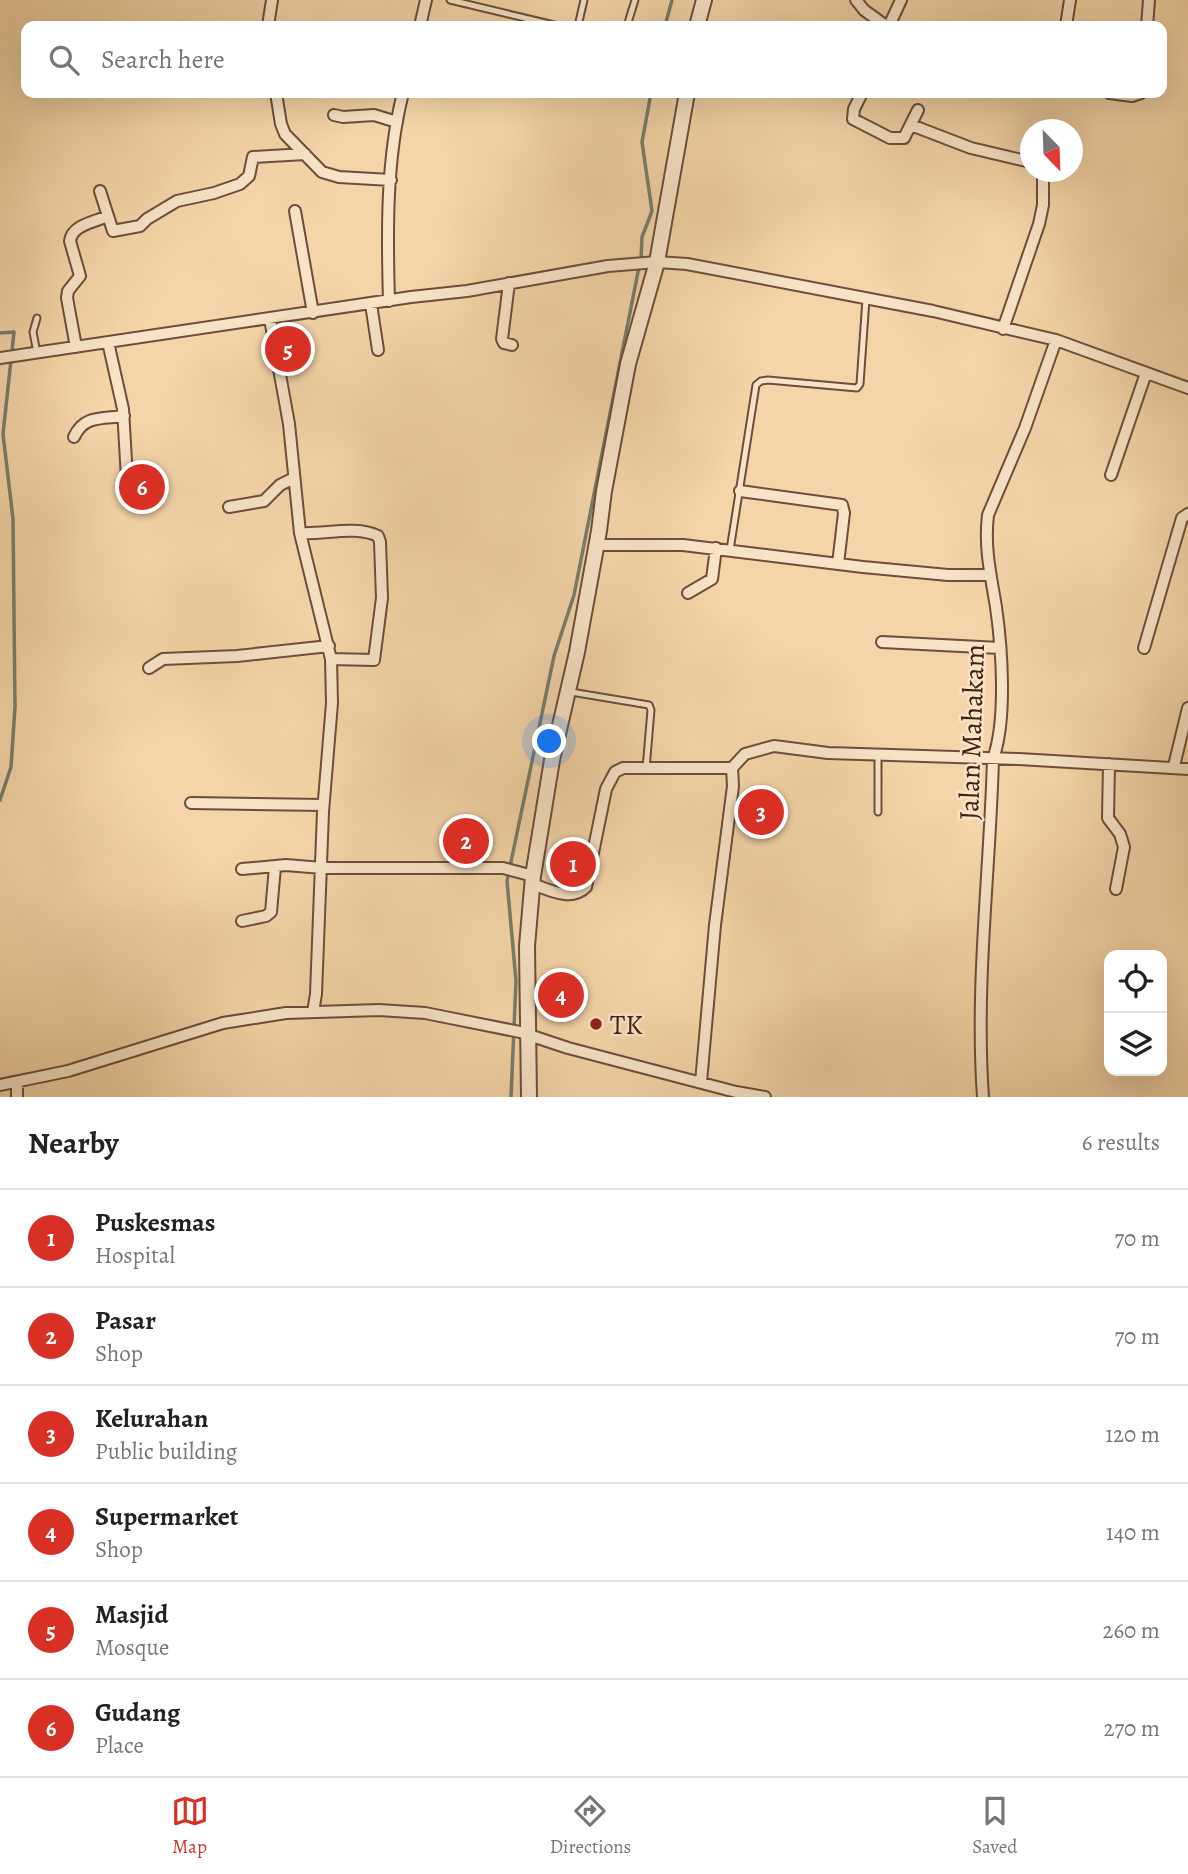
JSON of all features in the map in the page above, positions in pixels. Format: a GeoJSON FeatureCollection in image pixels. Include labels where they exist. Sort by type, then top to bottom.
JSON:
{"type":"FeatureCollection","features":[{"type":"Feature","properties":{"kind":"street"},"geometry":{"type":"LineString","coordinates":[[269,21],[272,0]]}},
{"type":"Feature","properties":{"kind":"street"},"geometry":{"type":"LineString","coordinates":[[421,21],[426,0]]}},
{"type":"Feature","properties":{"kind":"street"},"geometry":{"type":"LineString","coordinates":[[698,21],[704,0]]}},
{"type":"Feature","properties":{"kind":"street"},"geometry":{"type":"LineString","coordinates":[[856,0],[864,10],[880,21]]}},
{"type":"Feature","properties":{"kind":"street"},"geometry":{"type":"LineString","coordinates":[[890,21],[901,0]]}},
{"type":"Feature","properties":{"kind":"street"},"geometry":{"type":"LineString","coordinates":[[1067,21],[1070,0]]}},
{"type":"Feature","properties":{"kind":"street"},"geometry":{"type":"LineString","coordinates":[[1147,21],[1149,0]]}},
{"type":"Feature","properties":{"kind":"street"},"geometry":{"type":"LineString","coordinates":[[277,98],[283,130],[325,174],[391,180]]}},
{"type":"Feature","properties":{"kind":"street"},"geometry":{"type":"LineString","coordinates":[[389,301],[391,180],[402,98]]}},
{"type":"Feature","properties":{"kind":"street"},"geometry":{"type":"LineString","coordinates":[[529,1097],[524,1033],[532,880],[552,760],[568,692],[628,364],[686,98]]}},
{"type":"Feature","properties":{"kind":"street"},"geometry":{"type":"LineString","coordinates":[[860,98],[853,112],[855,121],[890,138],[904,138],[918,110]]}},
{"type":"Feature","properties":{"kind":"street"},"geometry":{"type":"LineString","coordinates":[[334,115],[374,115],[397,122]]}},
{"type":"Feature","properties":{"kind":"street"},"geometry":{"type":"LineString","coordinates":[[911,125],[971,148],[1020,159]]}},
{"type":"Feature","properties":{"kind":"street"},"geometry":{"type":"LineString","coordinates":[[100,191],[113,230],[141,226],[149,217],[177,201],[240,184],[250,176],[253,157],[305,154]]}},
{"type":"Feature","properties":{"kind":"street"},"geometry":{"type":"LineString","coordinates":[[1003,329],[1039,225],[1043,205],[1043,182]]}},
{"type":"Feature","properties":{"kind":"street"},"geometry":{"type":"LineString","coordinates":[[295,211],[313,313]]}},
{"type":"Feature","properties":{"kind":"street"},"geometry":{"type":"LineString","coordinates":[[76,347],[67,298],[68,291],[80,276],[71,236],[78,228],[108,216]]}},
{"type":"Feature","properties":{"kind":"street"},"geometry":{"type":"LineString","coordinates":[[0,358],[652,262],[687,264],[746,274],[933,311],[1056,340],[1188,388]]}},
{"type":"Feature","properties":{"kind":"street"},"geometry":{"type":"LineString","coordinates":[[509,283],[502,339],[504,343],[512,345]]}},
{"type":"Feature","properties":{"kind":"street"},"geometry":{"type":"LineString","coordinates":[[371,304],[378,350]]}},
{"type":"Feature","properties":{"kind":"street"},"geometry":{"type":"LineString","coordinates":[[270,319],[289,424],[300,533],[331,659],[332,703],[323,805],[316,994],[313,1012]]}},
{"type":"Feature","properties":{"kind":"street","name":"Jalan Mahakam"},"geometry":{"type":"LineString","coordinates":[[983,1097],[981,1018],[993,759],[999,735],[1001,685],[996,607],[986,543],[988,515],[1025,428],[1056,340]]}},
{"type":"Feature","properties":{"kind":"street"},"geometry":{"type":"LineString","coordinates":[[108,342],[124,416],[128,496]]}},
{"type":"Feature","properties":{"kind":"street"},"geometry":{"type":"LineString","coordinates":[[1111,475],[1146,373]]}},
{"type":"Feature","properties":{"kind":"street"},"geometry":{"type":"LineString","coordinates":[[74,437],[84,422],[124,416]]}},
{"type":"Feature","properties":{"kind":"street"},"geometry":{"type":"LineString","coordinates":[[229,507],[261,503],[280,485],[294,478]]}},
{"type":"Feature","properties":{"kind":"street"},"geometry":{"type":"LineString","coordinates":[[740,491],[842,505],[844,513],[838,564]]}},
{"type":"Feature","properties":{"kind":"street"},"geometry":{"type":"LineString","coordinates":[[1144,648],[1182,518],[1188,514]]}},
{"type":"Feature","properties":{"kind":"street"},"geometry":{"type":"LineString","coordinates":[[300,533],[359,532],[378,536],[380,542],[382,598],[374,660],[331,659]]}},
{"type":"Feature","properties":{"kind":"street"},"geometry":{"type":"LineString","coordinates":[[596,545],[663,544],[716,548],[948,575],[989,575]]}},
{"type":"Feature","properties":{"kind":"street"},"geometry":{"type":"LineString","coordinates":[[688,593],[712,579],[716,548]]}},
{"type":"Feature","properties":{"kind":"street"},"geometry":{"type":"LineString","coordinates":[[882,642],[1000,648]]}},
{"type":"Feature","properties":{"kind":"street"},"geometry":{"type":"LineString","coordinates":[[149,668],[163,659],[237,656],[329,646]]}},
{"type":"Feature","properties":{"kind":"street"},"geometry":{"type":"LineString","coordinates":[[1174,766],[1188,708]]}},
{"type":"Feature","properties":{"kind":"street"},"geometry":{"type":"LineString","coordinates":[[701,1082],[715,925],[733,786],[732,768],[745,754],[774,746],[828,753],[1174,766],[1188,769]]}},
{"type":"Feature","properties":{"kind":"street"},"geometry":{"type":"LineString","coordinates":[[1109,764],[1108,818],[1121,834],[1124,847],[1116,889]]}},
{"type":"Feature","properties":{"kind":"street"},"geometry":{"type":"LineString","coordinates":[[242,869],[286,865],[322,868],[508,868],[570,895],[577,894],[586,887],[606,789],[615,772],[732,768]]}},
{"type":"Feature","properties":{"kind":"street"},"geometry":{"type":"LineString","coordinates":[[191,803],[323,805]]}},
{"type":"Feature","properties":{"kind":"street"},"geometry":{"type":"LineString","coordinates":[[242,921],[266,916],[271,912],[275,867]]}},
{"type":"Feature","properties":{"kind":"street"},"geometry":{"type":"LineString","coordinates":[[0,1085],[68,1071],[223,1023],[260,1016],[379,1010],[425,1013],[524,1033],[568,1048],[743,1095],[765,1097]]}},
{"type":"Feature","properties":{"kind":"street"},"geometry":{"type":"LineString","coordinates":[[17,1097],[18,1083]]}},
{"type":"Feature","properties":{"kind":"lane"},"geometry":{"type":"LineString","coordinates":[[450,0],[481,4],[540,21]]}},
{"type":"Feature","properties":{"kind":"lane"},"geometry":{"type":"LineString","coordinates":[[579,21],[584,0]]}},
{"type":"Feature","properties":{"kind":"lane"},"geometry":{"type":"LineString","coordinates":[[629,21],[635,0]]}},
{"type":"Feature","properties":{"kind":"lane"},"geometry":{"type":"LineString","coordinates":[[730,550],[758,382],[768,380],[857,388],[860,383],[866,299]]}},
{"type":"Feature","properties":{"kind":"lane"},"geometry":{"type":"LineString","coordinates":[[37,318],[33,332],[37,353]]}},
{"type":"Feature","properties":{"kind":"lane"},"geometry":{"type":"LineString","coordinates":[[568,692],[649,705],[646,769]]}},
{"type":"Feature","properties":{"kind":"lane"},"geometry":{"type":"LineString","coordinates":[[878,755],[878,812]]}},
{"type":"Feature","properties":{"kind":"waterway"},"geometry":{"type":"LineString","coordinates":[[666,21],[672,0]]}},
{"type":"Feature","properties":{"kind":"waterway"},"geometry":{"type":"LineString","coordinates":[[641,260],[642,237],[652,211],[642,142],[650,98]]}},
{"type":"Feature","properties":{"kind":"waterway"},"geometry":{"type":"LineString","coordinates":[[511,1097],[516,981],[507,881],[554,656],[574,595],[639,267]]}},
{"type":"Feature","properties":{"kind":"waterway"},"geometry":{"type":"LineString","coordinates":[[0,333],[14,332],[3,434],[13,519],[15,707],[11,767],[0,800]]}},
{"type":"Feature","properties":{"kind":"place","name":"Masjid"},"geometry":{"type":"Point","coordinates":[288,349]}},
{"type":"Feature","properties":{"kind":"place","name":"Gudang"},"geometry":{"type":"Point","coordinates":[142,487]}},
{"type":"Feature","properties":{"kind":"place","name":"Kelurahan"},"geometry":{"type":"Point","coordinates":[761,812]}},
{"type":"Feature","properties":{"kind":"place","name":"Pasar"},"geometry":{"type":"Point","coordinates":[466,841]}},
{"type":"Feature","properties":{"kind":"place","name":"Puskesmas"},"geometry":{"type":"Point","coordinates":[573,864]}},
{"type":"Feature","properties":{"kind":"place","name":"Supermarket"},"geometry":{"type":"Point","coordinates":[561,995]}},
{"type":"Feature","properties":{"kind":"place","name":"TK"},"geometry":{"type":"Point","coordinates":[596,1024]}}]}
